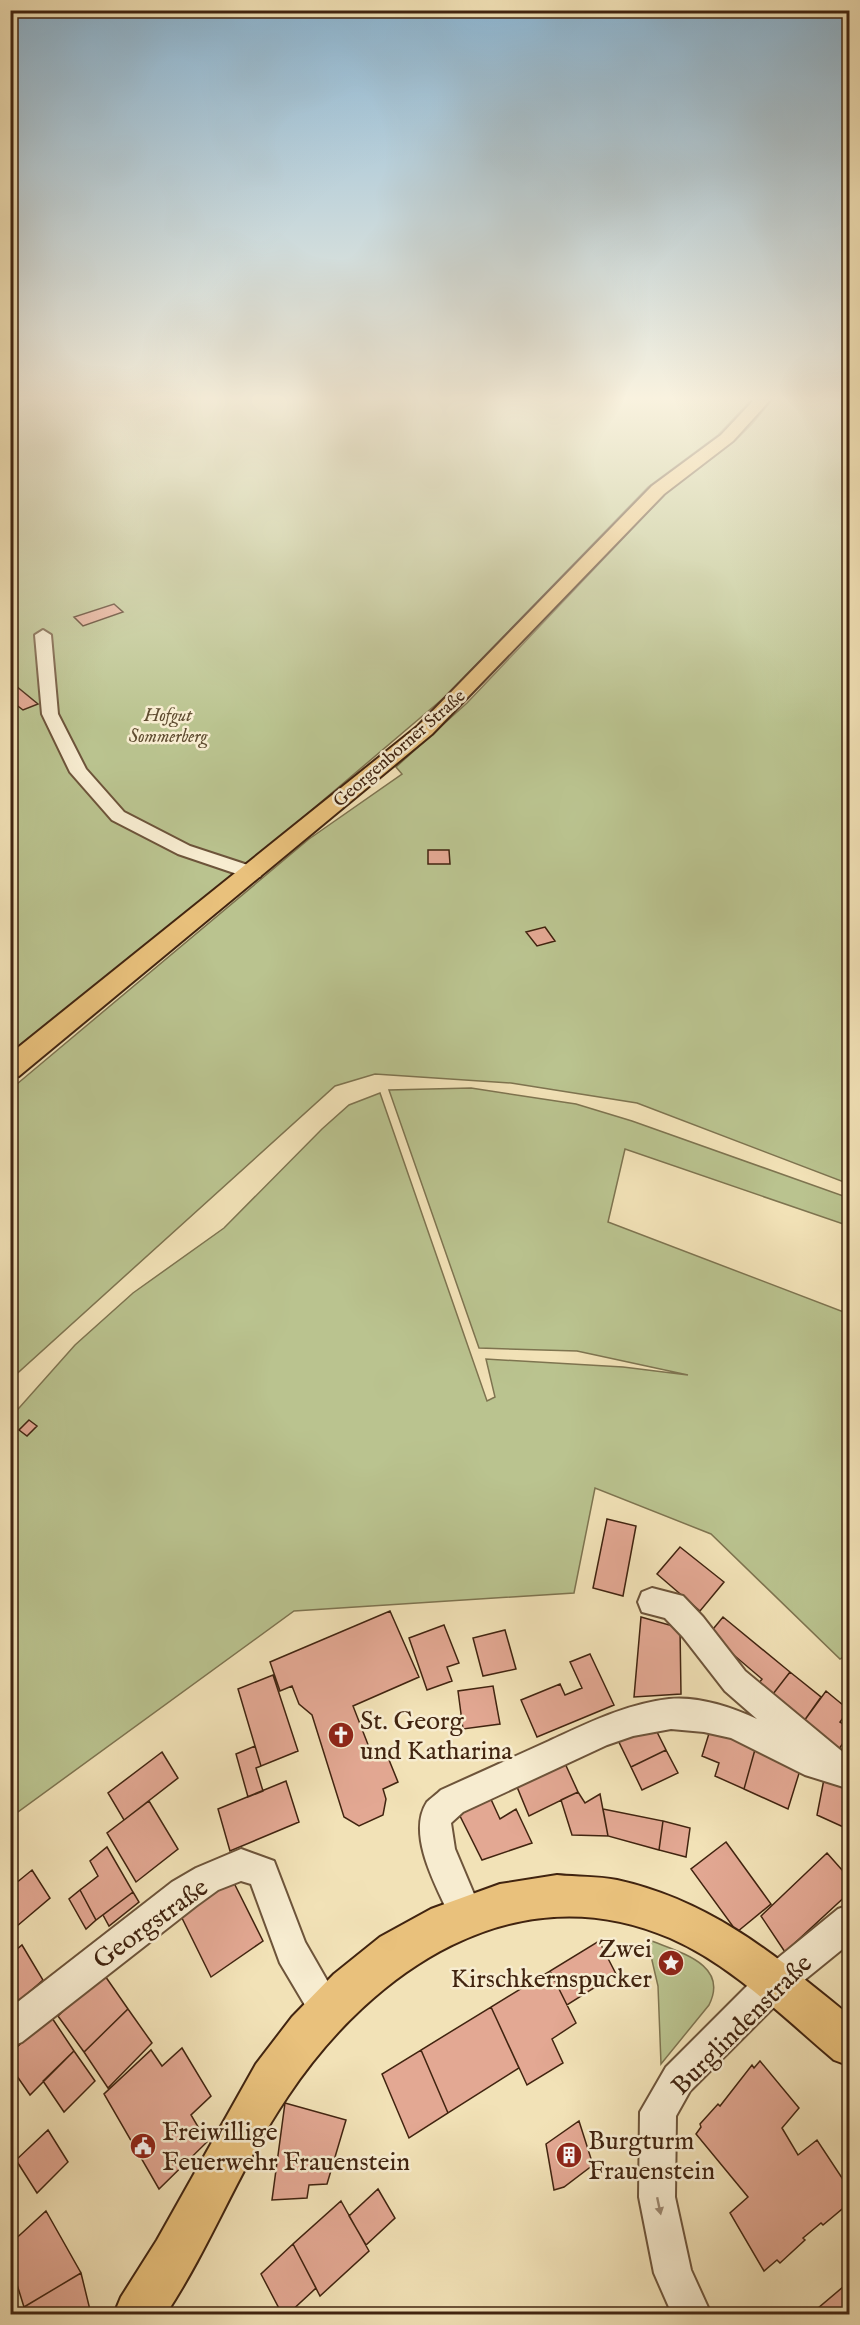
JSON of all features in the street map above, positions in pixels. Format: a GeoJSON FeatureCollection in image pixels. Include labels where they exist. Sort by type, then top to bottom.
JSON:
{"type":"FeatureCollection","features":[{"type":"Feature","properties":{"kind":"main road","name":"Georgenborner Straße"},"geometry":{"type":"LineString","coordinates":[[10,1069],[425,730],[640,508]]}},
{"type":"Feature","properties":{"kind":"main road"},"geometry":{"type":"LineString","coordinates":[[138,2314],[186,2240],[249,2118],[298,2042],[327,2010],[368,1973],[403,1946],[466,1913],[501,1903],[542,1896],[580,1896],[634,1903],[675,1919],[719,1943],[774,1983],[849,2044]]}},
{"type":"Feature","properties":{"kind":"street"},"geometry":{"type":"LineString","coordinates":[[44,635],[50,714],[79,772],[118,816],[184,850],[252,873]]}},
{"type":"Feature","properties":{"kind":"street"},"geometry":{"type":"LineString","coordinates":[[651,1602],[673,1606],[693,1627],[735,1680],[846,1773]]}},
{"type":"Feature","properties":{"kind":"street"},"geometry":{"type":"LineString","coordinates":[[466,1913],[442,1859],[435,1835],[437,1816],[452,1800],[602,1732],[633,1721],[671,1714],[704,1717],[734,1724],[816,1764],[846,1773]]}},
{"type":"Feature","properties":{"kind":"street","name":"Georgstraße"},"geometry":{"type":"LineString","coordinates":[[10,2030],[184,1893],[207,1879],[241,1865],[263,1872],[292,1951],[327,2010]]}},
{"type":"Feature","properties":{"kind":"street","name":"Burglindenstraße"},"geometry":{"type":"LineString","coordinates":[[692,2314],[673,2273],[657,2197],[658,2112],[678,2079],[774,1983],[849,1921]]}},
{"type":"Feature","properties":{"kind":"green space","name":"Hofgut Sommerberg"},"geometry":{"type":"Polygon","coordinates":[[[11,508],[627,508],[446,696],[241,870],[11,1052],[11,508]]]}},
{"type":"Feature","properties":{"kind":"green space"},"geometry":{"type":"Polygon","coordinates":[[[651,508],[849,508],[849,1184],[637,1103],[511,1083],[375,1074],[335,1086],[11,1379],[11,1089],[309,839],[402,774],[396,767],[467,703],[651,508]]]}},
{"type":"Feature","properties":{"kind":"green space"},"geometry":{"type":"Polygon","coordinates":[[[471,1088],[576,1104],[632,1121],[849,1198],[849,1226],[625,1149],[608,1222],[849,1314],[849,1653],[840,1659],[711,1534],[595,1488],[574,1593],[294,1611],[11,1817],[11,1417],[75,1345],[133,1293],[224,1228],[322,1129],[349,1105],[380,1093],[487,1401],[495,1397],[486,1359],[623,1367],[688,1375],[577,1351],[479,1348],[389,1090],[471,1088]]]}},
{"type":"Feature","properties":{"kind":"green space"},"geometry":{"type":"Polygon","coordinates":[[[647,1939],[697,1961],[707,1969],[714,1991],[709,2005],[661,2064],[658,1986],[647,1939]]]}},
{"type":"Feature","properties":{"kind":"building"},"geometry":{"type":"Polygon","coordinates":[[[114,604],[123,612],[83,626],[74,617],[114,604]]]}},
{"type":"Feature","properties":{"kind":"building"},"geometry":{"type":"Polygon","coordinates":[[[10,681],[38,704],[23,710],[10,700],[10,681]]]}},
{"type":"Feature","properties":{"kind":"building"},"geometry":{"type":"Polygon","coordinates":[[[428,850],[449,850],[450,864],[428,864],[428,850]]]}},
{"type":"Feature","properties":{"kind":"building"},"geometry":{"type":"Polygon","coordinates":[[[545,927],[555,941],[537,946],[526,932],[545,927]]]}},
{"type":"Feature","properties":{"kind":"building"},"geometry":{"type":"Polygon","coordinates":[[[29,1420],[37,1426],[27,1436],[19,1430],[29,1420]]]}},
{"type":"Feature","properties":{"kind":"building"},"geometry":{"type":"Polygon","coordinates":[[[607,1519],[636,1526],[623,1596],[593,1588],[607,1519]]]}},
{"type":"Feature","properties":{"kind":"building"},"geometry":{"type":"Polygon","coordinates":[[[680,1547],[724,1582],[700,1611],[657,1574],[680,1547]]]}},
{"type":"Feature","properties":{"kind":"building","name":"St. Georg und Katharina"},"geometry":{"type":"Polygon","coordinates":[[[390,1611],[419,1677],[353,1706],[374,1760],[387,1755],[398,1782],[383,1789],[386,1799],[383,1815],[359,1826],[344,1817],[312,1715],[299,1704],[292,1686],[280,1691],[270,1662],[390,1611]]]}},
{"type":"Feature","properties":{"kind":"building"},"geometry":{"type":"Polygon","coordinates":[[[641,1617],[680,1628],[681,1694],[634,1697],[641,1617]]]}},
{"type":"Feature","properties":{"kind":"building"},"geometry":{"type":"Polygon","coordinates":[[[723,1617],[790,1672],[773,1694],[759,1683],[762,1679],[709,1634],[723,1617]]]}},
{"type":"Feature","properties":{"kind":"building"},"geometry":{"type":"Polygon","coordinates":[[[444,1625],[459,1663],[447,1667],[452,1681],[427,1690],[409,1638],[444,1625]]]}},
{"type":"Feature","properties":{"kind":"building"},"geometry":{"type":"Polygon","coordinates":[[[505,1630],[516,1669],[483,1676],[473,1638],[505,1630]]]}},
{"type":"Feature","properties":{"kind":"building"},"geometry":{"type":"Polygon","coordinates":[[[590,1654],[614,1705],[537,1737],[521,1700],[560,1684],[565,1695],[582,1688],[570,1662],[590,1654]]]}},
{"type":"Feature","properties":{"kind":"building"},"geometry":{"type":"Polygon","coordinates":[[[790,1672],[821,1697],[804,1721],[773,1694],[790,1672]]]}},
{"type":"Feature","properties":{"kind":"building"},"geometry":{"type":"Polygon","coordinates":[[[273,1675],[298,1751],[261,1766],[238,1689],[273,1675]]]}},
{"type":"Feature","properties":{"kind":"building"},"geometry":{"type":"Polygon","coordinates":[[[493,1686],[500,1724],[463,1729],[458,1691],[493,1686]]]}},
{"type":"Feature","properties":{"kind":"building"},"geometry":{"type":"Polygon","coordinates":[[[826,1691],[849,1710],[840,1722],[850,1729],[850,1733],[839,1749],[804,1721],[826,1691]]]}},
{"type":"Feature","properties":{"kind":"building"},"geometry":{"type":"Polygon","coordinates":[[[651,1720],[666,1750],[631,1767],[616,1736],[651,1720]]]}},
{"type":"Feature","properties":{"kind":"building"},"geometry":{"type":"Polygon","coordinates":[[[711,1727],[756,1746],[744,1789],[715,1776],[719,1763],[702,1756],[711,1727]]]}},
{"type":"Feature","properties":{"kind":"building"},"geometry":{"type":"Polygon","coordinates":[[[255,1746],[261,1766],[256,1768],[263,1791],[248,1797],[236,1754],[255,1746]]]}},
{"type":"Feature","properties":{"kind":"building"},"geometry":{"type":"Polygon","coordinates":[[[756,1746],[801,1767],[788,1809],[744,1789],[756,1746]]]}},
{"type":"Feature","properties":{"kind":"building"},"geometry":{"type":"Polygon","coordinates":[[[666,1750],[678,1773],[642,1790],[631,1767],[666,1750]]]}},
{"type":"Feature","properties":{"kind":"building"},"geometry":{"type":"Polygon","coordinates":[[[162,1752],[178,1778],[124,1820],[108,1793],[162,1752]]]}},
{"type":"Feature","properties":{"kind":"building"},"geometry":{"type":"Polygon","coordinates":[[[563,1759],[578,1792],[529,1816],[515,1782],[563,1759]]]}},
{"type":"Feature","properties":{"kind":"building"},"geometry":{"type":"Polygon","coordinates":[[[824,1779],[850,1790],[850,1830],[817,1815],[824,1779]]]}},
{"type":"Feature","properties":{"kind":"building"},"geometry":{"type":"Polygon","coordinates":[[[286,1781],[299,1822],[230,1851],[218,1809],[286,1781]]]}},
{"type":"Feature","properties":{"kind":"building"},"geometry":{"type":"Polygon","coordinates":[[[578,1792],[585,1803],[600,1794],[608,1836],[572,1835],[561,1800],[578,1792]]]}},
{"type":"Feature","properties":{"kind":"building"},"geometry":{"type":"Polygon","coordinates":[[[489,1795],[500,1819],[516,1809],[532,1843],[482,1860],[459,1814],[489,1795]]]}},
{"type":"Feature","properties":{"kind":"building"},"geometry":{"type":"Polygon","coordinates":[[[149,1801],[178,1849],[136,1882],[107,1833],[149,1801]]]}},
{"type":"Feature","properties":{"kind":"building"},"geometry":{"type":"Polygon","coordinates":[[[603,1809],[663,1821],[659,1850],[608,1836],[603,1809]]]}},
{"type":"Feature","properties":{"kind":"building"},"geometry":{"type":"Polygon","coordinates":[[[663,1821],[690,1828],[686,1857],[659,1850],[663,1821]]]}},
{"type":"Feature","properties":{"kind":"building"},"geometry":{"type":"Polygon","coordinates":[[[726,1842],[771,1904],[737,1932],[691,1869],[726,1842]]]}},
{"type":"Feature","properties":{"kind":"building"},"geometry":{"type":"Polygon","coordinates":[[[107,1847],[133,1892],[96,1920],[80,1890],[98,1876],[90,1861],[107,1847]]]}},
{"type":"Feature","properties":{"kind":"building"},"geometry":{"type":"Polygon","coordinates":[[[827,1853],[850,1879],[850,1892],[785,1952],[761,1916],[827,1853]]]}},
{"type":"Feature","properties":{"kind":"building"},"geometry":{"type":"Polygon","coordinates":[[[32,1870],[50,1898],[10,1932],[10,1888],[32,1870]]]}},
{"type":"Feature","properties":{"kind":"building"},"geometry":{"type":"Polygon","coordinates":[[[232,1879],[263,1941],[211,1977],[180,1914],[232,1879]]]}},
{"type":"Feature","properties":{"kind":"building"},"geometry":{"type":"Polygon","coordinates":[[[80,1890],[96,1920],[86,1929],[69,1899],[80,1890]]]}},
{"type":"Feature","properties":{"kind":"building"},"geometry":{"type":"Polygon","coordinates":[[[133,1892],[139,1902],[109,1926],[103,1915],[133,1892]]]}},
{"type":"Feature","properties":{"kind":"building"},"geometry":{"type":"Polygon","coordinates":[[[599,1941],[616,1974],[567,2005],[550,1971],[599,1941]]]}},
{"type":"Feature","properties":{"kind":"building"},"geometry":{"type":"Polygon","coordinates":[[[22,1945],[43,1980],[10,2009],[10,1955],[22,1945]]]}},
{"type":"Feature","properties":{"kind":"building"},"geometry":{"type":"Polygon","coordinates":[[[550,1971],[576,2023],[552,2039],[563,2063],[527,2085],[491,2007],[550,1971]]]}},
{"type":"Feature","properties":{"kind":"building"},"geometry":{"type":"Polygon","coordinates":[[[103,1973],[128,2009],[84,2052],[58,2016],[103,1973]]]}},
{"type":"Feature","properties":{"kind":"building"},"geometry":{"type":"Polygon","coordinates":[[[491,2007],[519,2068],[448,2113],[421,2050],[491,2007]]]}},
{"type":"Feature","properties":{"kind":"building"},"geometry":{"type":"Polygon","coordinates":[[[128,2009],[152,2043],[108,2088],[84,2052],[128,2009]]]}},
{"type":"Feature","properties":{"kind":"building"},"geometry":{"type":"Polygon","coordinates":[[[50,2015],[74,2051],[30,2095],[10,2066],[10,2054],[50,2015]]]}},
{"type":"Feature","properties":{"kind":"building"},"geometry":{"type":"Polygon","coordinates":[[[182,2048],[211,2096],[191,2115],[207,2142],[159,2189],[104,2094],[151,2050],[162,2066],[182,2048]]]}},
{"type":"Feature","properties":{"kind":"building"},"geometry":{"type":"Polygon","coordinates":[[[421,2050],[448,2113],[409,2138],[382,2074],[421,2050]]]}},
{"type":"Feature","properties":{"kind":"building"},"geometry":{"type":"Polygon","coordinates":[[[74,2051],[95,2081],[64,2112],[43,2081],[74,2051]]]}},
{"type":"Feature","properties":{"kind":"building"},"geometry":{"type":"Polygon","coordinates":[[[760,2061],[799,2108],[782,2128],[798,2155],[817,2140],[850,2190],[850,2197],[846,2201],[848,2204],[803,2238],[805,2240],[780,2263],[777,2260],[764,2271],[730,2213],[748,2197],[696,2134],[701,2127],[700,2124],[718,2104],[720,2106],[752,2065],[754,2068],[760,2061]]]}},
{"type":"Feature","properties":{"kind":"building"},"geometry":{"type":"Polygon","coordinates":[[[285,2103],[346,2120],[327,2184],[309,2185],[307,2198],[272,2200],[285,2103]]]}},
{"type":"Feature","properties":{"kind":"building","name":"Burgturm Frauenstein"},"geometry":{"type":"Polygon","coordinates":[[[579,2121],[593,2165],[564,2187],[554,2190],[546,2144],[579,2121]]]}},
{"type":"Feature","properties":{"kind":"building"},"geometry":{"type":"Polygon","coordinates":[[[48,2130],[68,2162],[37,2193],[16,2160],[48,2130]]]}},
{"type":"Feature","properties":{"kind":"building"},"geometry":{"type":"Polygon","coordinates":[[[378,2189],[395,2218],[366,2245],[349,2216],[378,2189]]]}},
{"type":"Feature","properties":{"kind":"building"},"geometry":{"type":"Polygon","coordinates":[[[341,2201],[369,2251],[320,2296],[293,2244],[341,2201]]]}},
{"type":"Feature","properties":{"kind":"building"},"geometry":{"type":"Polygon","coordinates":[[[46,2211],[81,2273],[24,2307],[10,2262],[10,2244],[46,2211]]]}},
{"type":"Feature","properties":{"kind":"building"},"geometry":{"type":"Polygon","coordinates":[[[293,2244],[316,2288],[288,2314],[282,2314],[261,2274],[293,2244]]]}},
{"type":"Feature","properties":{"kind":"building"},"geometry":{"type":"Polygon","coordinates":[[[81,2273],[91,2314],[26,2314],[24,2307],[81,2273]]]}},
{"type":"Feature","properties":{"kind":"building"},"geometry":{"type":"Polygon","coordinates":[[[850,2281],[850,2314],[820,2314],[817,2309],[850,2281]]]}},
{"type":"Feature","properties":{"kind":"place","name":"St. Georg und Katharina"},"geometry":{"type":"Point","coordinates":[341,1735]}},
{"type":"Feature","properties":{"kind":"place","name":"Zwei Kirschkernspucker"},"geometry":{"type":"Point","coordinates":[671,1963]}},
{"type":"Feature","properties":{"kind":"place","name":"Freiwillige Feuerwehr Frauenstein"},"geometry":{"type":"Point","coordinates":[143,2146]}},
{"type":"Feature","properties":{"kind":"place","name":"Burgturm Frauenstein"},"geometry":{"type":"Point","coordinates":[569,2155]}}]}
